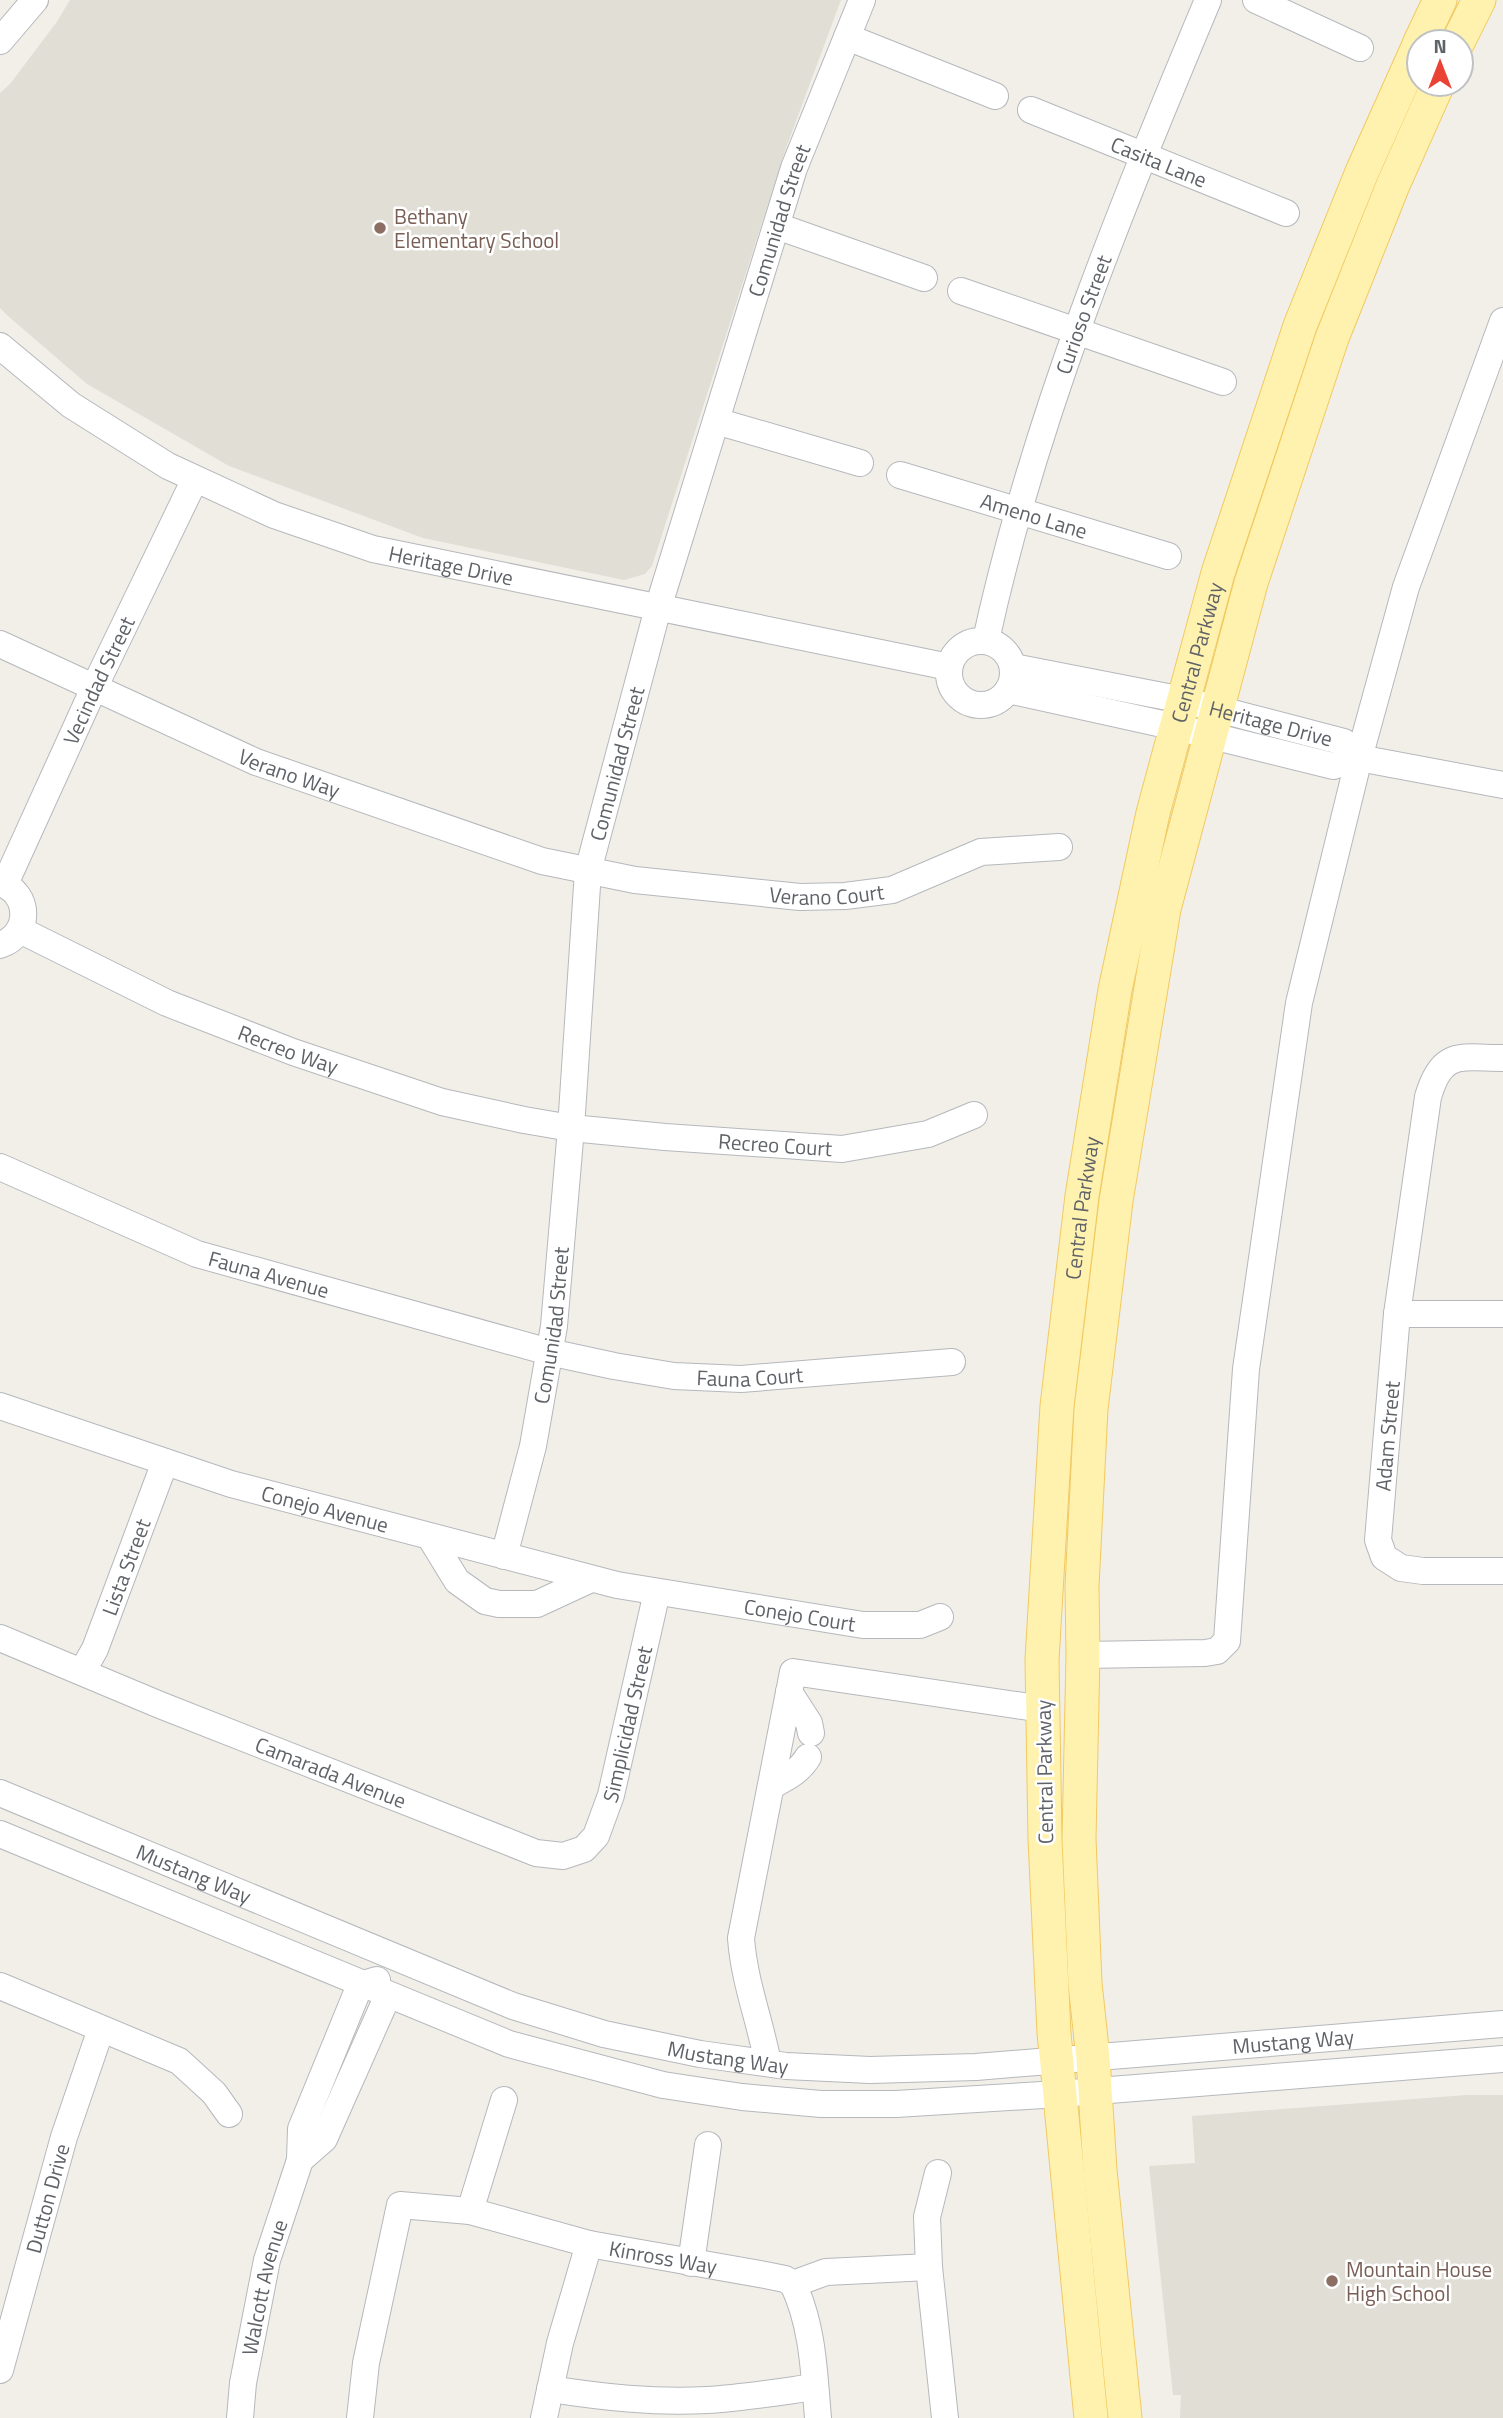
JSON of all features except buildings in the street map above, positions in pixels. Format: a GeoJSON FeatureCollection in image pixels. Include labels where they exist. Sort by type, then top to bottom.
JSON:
{"type":"FeatureCollection","features":[{"type":"Feature","properties":{"kind":"main road","name":"Central Parkway"},"geometry":{"type":"LineString","coordinates":[[1427,28],[1440,0]]}},
{"type":"Feature","properties":{"kind":"main road"},"geometry":{"type":"LineString","coordinates":[[1465,28],[1479,0]]}},
{"type":"Feature","properties":{"kind":"main road","name":"Central Parkway"},"geometry":{"type":"LineString","coordinates":[[1091,2418],[1055,2060],[1045,1839],[1042,1660],[1057,1406],[1082,1196],[1115,990],[1153,813],[1218,573],[1300,326],[1362,172],[1405,76]]}},
{"type":"Feature","properties":{"kind":"main road","name":"Central Parkway"},"geometry":{"type":"LineString","coordinates":[[1124,2402],[1100,2170],[1085,1983],[1079,1839],[1082,1586],[1091,1409],[1116,1201],[1164,909],[1251,583],[1332,338],[1393,185],[1432,98]]}},
{"type":"Feature","properties":{"kind":"street"},"geometry":{"type":"LineString","coordinates":[[0,41],[35,0]]}},
{"type":"Feature","properties":{"kind":"street","name":"Comunidad Street"},"geometry":{"type":"LineString","coordinates":[[504,1556],[533,1446],[550,1352],[571,1128],[588,871],[658,608],[794,168],[862,0]]}},
{"type":"Feature","properties":{"kind":"street","name":"Curioso Street"},"geometry":{"type":"LineString","coordinates":[[986,640],[1018,510],[1076,332],[1143,156],[1208,0]]}},
{"type":"Feature","properties":{"kind":"street"},"geometry":{"type":"LineString","coordinates":[[1256,0],[1360,48]]}},
{"type":"Feature","properties":{"kind":"street"},"geometry":{"type":"LineString","coordinates":[[847,37],[995,96]]}},
{"type":"Feature","properties":{"kind":"street","name":"Casita Lane"},"geometry":{"type":"LineString","coordinates":[[1031,110],[1286,213]]}},
{"type":"Feature","properties":{"kind":"street"},"geometry":{"type":"LineString","coordinates":[[776,226],[924,278]]}},
{"type":"Feature","properties":{"kind":"street"},"geometry":{"type":"LineString","coordinates":[[961,291],[1223,382]]}},
{"type":"Feature","properties":{"kind":"street"},"geometry":{"type":"LineString","coordinates":[[1083,1655],[1205,1653],[1217,1651],[1227,1641],[1246,1369],[1299,1003],[1359,758],[1406,587],[1503,321]]}},
{"type":"Feature","properties":{"kind":"street","name":"Heritage Drive"},"geometry":{"type":"LineString","coordinates":[[0,346],[71,405],[168,466],[274,515],[373,549],[949,667]]}},
{"type":"Feature","properties":{"kind":"street"},"geometry":{"type":"LineString","coordinates":[[716,421],[860,463]]}},
{"type":"Feature","properties":{"kind":"street","name":"Ameno Lane"},"geometry":{"type":"LineString","coordinates":[[900,475],[1168,556]]}},
{"type":"Feature","properties":{"kind":"street","name":"Vecindad Street"},"geometry":{"type":"LineString","coordinates":[[3,884],[195,478]]}},
{"type":"Feature","properties":{"kind":"street"},"geometry":{"type":"LineString","coordinates":[[986,640],[1001,647],[1011,659],[1011,678],[1002,697],[981,705],[960,698],[949,679],[949,667],[958,650],[966,644],[986,640]]}},
{"type":"Feature","properties":{"kind":"street","name":"Verano Way"},"geometry":{"type":"LineString","coordinates":[[0,644],[256,762],[542,861],[588,871]]}},
{"type":"Feature","properties":{"kind":"street","name":"Heritage Drive"},"geometry":{"type":"LineString","coordinates":[[1011,678],[1214,723],[1333,766],[1359,758],[1503,785]]}},
{"type":"Feature","properties":{"kind":"street","name":"Verano Court"},"geometry":{"type":"LineString","coordinates":[[588,871],[635,880],[712,889],[800,897],[845,896],[892,890],[981,852],[1059,847]]}},
{"type":"Feature","properties":{"kind":"street"},"geometry":{"type":"LineString","coordinates":[[3,884],[14,890],[20,899],[24,920],[10,937]]}},
{"type":"Feature","properties":{"kind":"street","name":"Recreo Way"},"geometry":{"type":"LineString","coordinates":[[10,937],[293,1052],[442,1102],[571,1128]]}},
{"type":"Feature","properties":{"kind":"street","name":"Adam Street"},"geometry":{"type":"LineString","coordinates":[[1503,1058],[1462,1058],[1446,1062],[1434,1077],[1427,1097],[1397,1314],[1378,1540],[1384,1557],[1401,1568],[1423,1571],[1503,1571]]}},
{"type":"Feature","properties":{"kind":"street","name":"Recreo Court"},"geometry":{"type":"LineString","coordinates":[[571,1128],[842,1149],[928,1134],[974,1115]]}},
{"type":"Feature","properties":{"kind":"street","name":"Fauna Avenue"},"geometry":{"type":"LineString","coordinates":[[0,1167],[197,1254],[550,1352]]}},
{"type":"Feature","properties":{"kind":"street"},"geometry":{"type":"LineString","coordinates":[[1397,1314],[1503,1314]]}},
{"type":"Feature","properties":{"kind":"street","name":"Fauna Court"},"geometry":{"type":"LineString","coordinates":[[550,1352],[674,1376],[741,1379],[952,1362]]}},
{"type":"Feature","properties":{"kind":"street","name":"Conejo Avenue"},"geometry":{"type":"LineString","coordinates":[[0,1406],[231,1484],[591,1579],[657,1592]]}},
{"type":"Feature","properties":{"kind":"street","name":"Lista Street"},"geometry":{"type":"LineString","coordinates":[[82,1672],[95,1649],[165,1462]]}},
{"type":"Feature","properties":{"kind":"street"},"geometry":{"type":"LineString","coordinates":[[430,1537],[457,1581],[472,1593],[492,1603],[537,1604],[591,1579]]}},
{"type":"Feature","properties":{"kind":"street","name":"Conejo Court"},"geometry":{"type":"LineString","coordinates":[[657,1592],[863,1625],[920,1625],[940,1617]]}},
{"type":"Feature","properties":{"kind":"street","name":"Simplicidad Street"},"geometry":{"type":"LineString","coordinates":[[584,1849],[596,1836],[611,1795],[657,1592]]}},
{"type":"Feature","properties":{"kind":"street","name":"Camarada Avenue"},"geometry":{"type":"LineString","coordinates":[[0,1638],[536,1853],[563,1856],[584,1849]]}},
{"type":"Feature","properties":{"kind":"street"},"geometry":{"type":"LineString","coordinates":[[768,2063],[761,2025],[743,1968],[741,1938],[793,1672],[1043,1709]]}},
{"type":"Feature","properties":{"kind":"street"},"geometry":{"type":"LineString","coordinates":[[771,1786],[791,1776],[803,1765],[809,1745],[809,1723],[789,1692]]}},
{"type":"Feature","properties":{"kind":"street","name":"Mustang Way"},"geometry":{"type":"LineString","coordinates":[[0,1793],[513,2006],[604,2034],[701,2054],[768,2063],[870,2070],[976,2067],[1503,2024]]}},
{"type":"Feature","properties":{"kind":"street","name":"Mustang Way"},"geometry":{"type":"LineString","coordinates":[[0,1834],[509,2044],[676,2087],[742,2097],[821,2104],[896,2104],[1503,2059]]}},
{"type":"Feature","properties":{"kind":"street"},"geometry":{"type":"LineString","coordinates":[[361,1984],[418,1967]]}},
{"type":"Feature","properties":{"kind":"street","name":"Walcott Avenue"},"geometry":{"type":"LineString","coordinates":[[240,2418],[243,2383],[267,2260],[300,2160],[301,2129],[361,1984]]}},
{"type":"Feature","properties":{"kind":"street"},"geometry":{"type":"LineString","coordinates":[[0,1986],[179,2061],[214,2093],[229,2114]]}},
{"type":"Feature","properties":{"kind":"street","name":"Walcott Avenue"},"geometry":{"type":"LineString","coordinates":[[300,2160],[324,2139],[388,1995]]}},
{"type":"Feature","properties":{"kind":"street","name":"Dutton Drive"},"geometry":{"type":"LineString","coordinates":[[0,2370],[64,2137],[102,2029]]}},
{"type":"Feature","properties":{"kind":"street"},"geometry":{"type":"LineString","coordinates":[[470,2211],[504,2100]]}},
{"type":"Feature","properties":{"kind":"street"},"geometry":{"type":"LineString","coordinates":[[691,2263],[708,2145]]}},
{"type":"Feature","properties":{"kind":"street"},"geometry":{"type":"LineString","coordinates":[[938,2173],[927,2217],[929,2267],[945,2418]]}},
{"type":"Feature","properties":{"kind":"street","name":"Kinross Way"},"geometry":{"type":"LineString","coordinates":[[360,2418],[366,2363],[400,2205],[470,2211],[589,2244],[785,2279],[793,2284]]}},
{"type":"Feature","properties":{"kind":"street"},"geometry":{"type":"LineString","coordinates":[[544,2418],[560,2343],[589,2244]]}},
{"type":"Feature","properties":{"kind":"street"},"geometry":{"type":"LineString","coordinates":[[818,2418],[806,2317],[793,2284],[827,2272],[929,2267]]}},
{"type":"Feature","properties":{"kind":"street"},"geometry":{"type":"LineString","coordinates":[[550,2389],[600,2396],[669,2400],[740,2397],[815,2387]]}},
{"type":"Feature","properties":{"kind":"street"},"geometry":{"type":"LineString","coordinates":[[1124,2402],[1133,2418]]}},
{"type":"Feature","properties":{"kind":"shaded area","name":"Bethany Elementary School"},"geometry":{"type":"Polygon","coordinates":[[[70,0],[841,0],[786,148],[652,566],[645,574],[624,580],[423,538],[229,466],[87,384],[8,316],[0,308],[0,93],[10,84],[56,23],[70,0]]]}},
{"type":"Feature","properties":{"kind":"shaded area","name":"Mountain House High School"},"geometry":{"type":"Polygon","coordinates":[[[1466,2095],[1503,2095],[1503,2418],[1180,2418],[1181,2395],[1173,2395],[1149,2166],[1195,2163],[1192,2116],[1466,2095]]]}},
{"type":"Feature","properties":{"kind":"place","name":"Bethany Elementary School"},"geometry":{"type":"Point","coordinates":[380,228]}},
{"type":"Feature","properties":{"kind":"place","name":"Mountain House High School"},"geometry":{"type":"Point","coordinates":[1332,2281]}}]}
